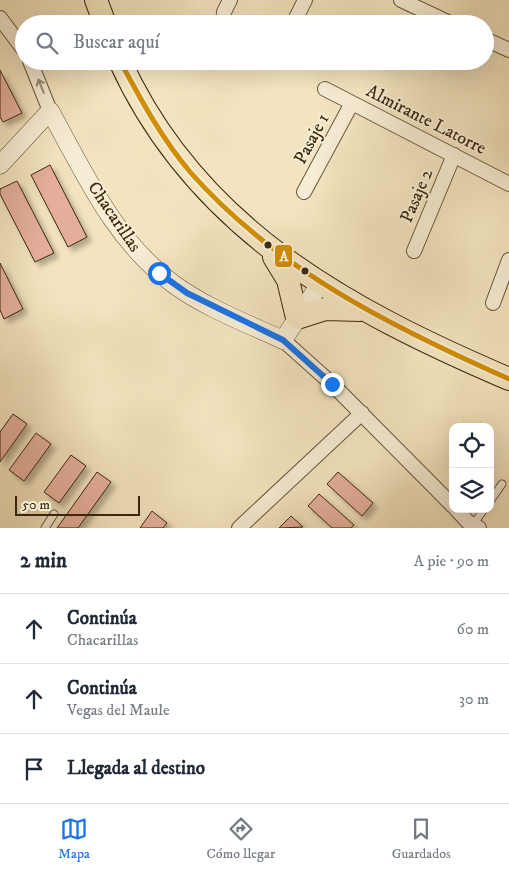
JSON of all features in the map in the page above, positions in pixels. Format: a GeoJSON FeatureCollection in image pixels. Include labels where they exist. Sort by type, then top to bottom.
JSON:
{"type":"FeatureCollection","features":[{"type":"Feature","properties":{"kind":"main road"},"geometry":{"type":"LineString","coordinates":[[96,0],[102,15]]}},
{"type":"Feature","properties":{"kind":"main road"},"geometry":{"type":"LineString","coordinates":[[125,70],[142,104],[184,164],[207,192],[271,253],[288,280],[297,318],[311,312],[339,308],[366,312],[380,317]]}},
{"type":"Feature","properties":{"kind":"main road"},"geometry":{"type":"LineString","coordinates":[[260,242],[320,284],[436,346],[509,379]]}},
{"type":"Feature","properties":{"kind":"street"},"geometry":{"type":"LineString","coordinates":[[224,15],[230,0]]}},
{"type":"Feature","properties":{"kind":"street"},"geometry":{"type":"LineString","coordinates":[[298,15],[305,0]]}},
{"type":"Feature","properties":{"kind":"street"},"geometry":{"type":"LineString","coordinates":[[401,0],[433,15]]}},
{"type":"Feature","properties":{"kind":"street"},"geometry":{"type":"LineString","coordinates":[[0,18],[15,38]]}},
{"type":"Feature","properties":{"kind":"street"},"geometry":{"type":"LineString","coordinates":[[494,43],[509,50]]}},
{"type":"Feature","properties":{"kind":"street"},"geometry":{"type":"LineString","coordinates":[[0,165],[50,111],[34,70]]}},
{"type":"Feature","properties":{"kind":"street","name":"Almirante Latorre"},"geometry":{"type":"LineString","coordinates":[[326,89],[509,184]]}},
{"type":"Feature","properties":{"kind":"street","name":"Pasaje 1"},"geometry":{"type":"LineString","coordinates":[[304,192],[352,103]]}},
{"type":"Feature","properties":{"kind":"street","name":"Chacarillas"},"geometry":{"type":"LineString","coordinates":[[50,111],[105,209],[126,239],[146,261],[187,293],[283,340]]}},
{"type":"Feature","properties":{"kind":"street","name":"Pasaje 2"},"geometry":{"type":"LineString","coordinates":[[414,251],[454,155]]}},
{"type":"Feature","properties":{"kind":"street"},"geometry":{"type":"LineString","coordinates":[[493,303],[509,260]]}},
{"type":"Feature","properties":{"kind":"street"},"geometry":{"type":"LineString","coordinates":[[320,284],[283,340],[362,413],[449,502]]}},
{"type":"Feature","properties":{"kind":"street"},"geometry":{"type":"LineString","coordinates":[[239,528],[362,413]]}},
{"type":"Feature","properties":{"kind":"street"},"geometry":{"type":"LineString","coordinates":[[461,513],[476,526]]}},
{"type":"Feature","properties":{"kind":"lane"},"geometry":{"type":"LineString","coordinates":[[494,495],[502,484]]}},
{"type":"Feature","properties":{"kind":"lane"},"geometry":{"type":"LineString","coordinates":[[476,526],[482,513]]}},
{"type":"Feature","properties":{"kind":"lane"},"geometry":{"type":"LineString","coordinates":[[45,528],[54,514]]}},
{"type":"Feature","properties":{"kind":"building"},"geometry":{"type":"Polygon","coordinates":[[[0,70],[22,113],[3,122],[0,117],[0,70]]]}},
{"type":"Feature","properties":{"kind":"building"},"geometry":{"type":"Polygon","coordinates":[[[50,165],[87,237],[68,247],[31,175],[50,165]]]}},
{"type":"Feature","properties":{"kind":"building"},"geometry":{"type":"Polygon","coordinates":[[[17,181],[54,253],[35,262],[0,194],[0,189],[17,181]]]}},
{"type":"Feature","properties":{"kind":"building"},"geometry":{"type":"Polygon","coordinates":[[[0,263],[23,309],[4,319],[0,310],[0,263]]]}},
{"type":"Feature","properties":{"kind":"building"},"geometry":{"type":"Polygon","coordinates":[[[13,414],[27,424],[0,462],[0,432],[13,414]]]}},
{"type":"Feature","properties":{"kind":"building"},"geometry":{"type":"Polygon","coordinates":[[[36,433],[51,444],[24,481],[9,470],[36,433]]]}},
{"type":"Feature","properties":{"kind":"building"},"geometry":{"type":"Polygon","coordinates":[[[71,455],[86,466],[59,503],[44,492],[71,455]]]}},
{"type":"Feature","properties":{"kind":"building"},"geometry":{"type":"Polygon","coordinates":[[[97,472],[111,482],[78,528],[57,528],[97,472]]]}},
{"type":"Feature","properties":{"kind":"building"},"geometry":{"type":"Polygon","coordinates":[[[338,472],[373,503],[362,516],[327,484],[338,472]]]}},
{"type":"Feature","properties":{"kind":"building"},"geometry":{"type":"Polygon","coordinates":[[[319,494],[354,525],[351,528],[332,528],[308,506],[319,494]]]}},
{"type":"Feature","properties":{"kind":"building"},"geometry":{"type":"Polygon","coordinates":[[[152,511],[167,523],[163,528],[140,528],[152,511]]]}},
{"type":"Feature","properties":{"kind":"building"},"geometry":{"type":"Polygon","coordinates":[[[291,516],[303,527],[279,528],[291,516]]]}},
{"type":"Feature","properties":{"kind":"transit line","name":"A"},"geometry":{"type":"LineString","coordinates":[[125,70],[152,119],[180,160],[225,208],[261,239],[338,293],[380,317],[422,339],[509,379]]}},
{"type":"Feature","properties":{"kind":"route"},"geometry":{"type":"LineString","coordinates":[[159,273],[187,293],[283,340],[332,384]]}}]}
